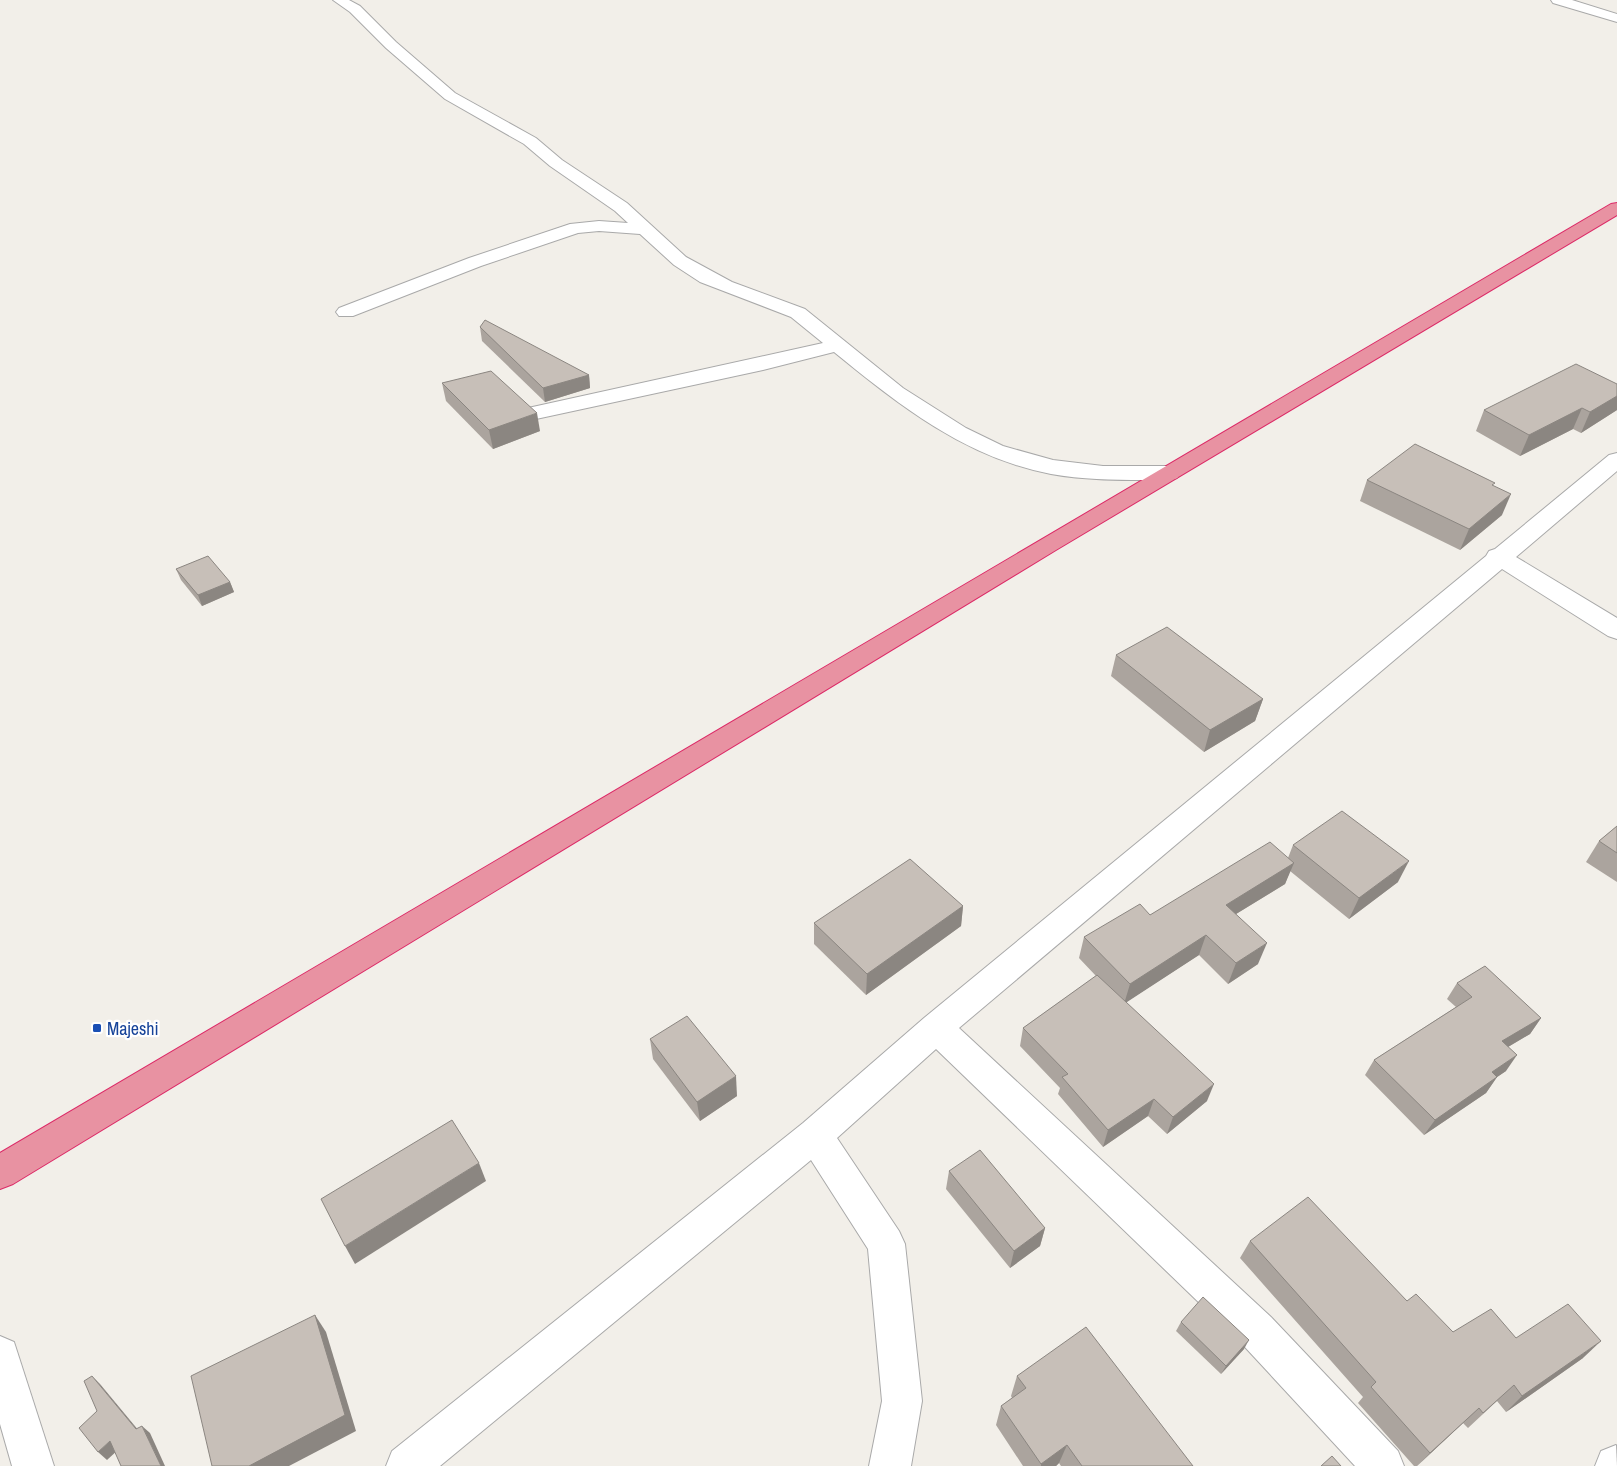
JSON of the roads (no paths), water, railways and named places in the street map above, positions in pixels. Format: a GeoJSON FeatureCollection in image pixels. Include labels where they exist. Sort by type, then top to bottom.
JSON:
{"type":"FeatureCollection","features":[{"type":"Feature","properties":{"kind":"highway"},"geometry":{"type":"LineString","coordinates":[[0,1172],[1169,473],[1617,208]]}},
{"type":"Feature","properties":{"kind":"street"},"geometry":{"type":"LineString","coordinates":[[340,0],[355,9],[391,45],[450,96],[475,112],[530,141],[556,163],[601,192],[680,261],[701,275],[725,286],[789,308],[807,319],[896,392],[958,433],[995,452],[1051,467],[1103,473],[1169,473]]}},
{"type":"Feature","properties":{"kind":"street"},"geometry":{"type":"LineString","coordinates":[[1558,0],[1617,18]]}},
{"type":"Feature","properties":{"kind":"street"},"geometry":{"type":"LineString","coordinates":[[346,312],[475,262],[576,228],[599,226],[643,229]]}},
{"type":"Feature","properties":{"kind":"street"},"geometry":{"type":"LineString","coordinates":[[536,413],[753,366],[838,344]]}},
{"type":"Feature","properties":{"kind":"street"},"geometry":{"type":"LineString","coordinates":[[407,1466],[815,1135],[936,1028],[1178,828],[1498,556],[1617,460]]}},
{"type":"Feature","properties":{"kind":"street"},"geometry":{"type":"LineString","coordinates":[[1498,556],[1617,630]]}},
{"type":"Feature","properties":{"kind":"street"},"geometry":{"type":"LineString","coordinates":[[936,1028],[1257,1331],[1383,1466]]}},
{"type":"Feature","properties":{"kind":"street"},"geometry":{"type":"LineString","coordinates":[[815,1135],[886,1244],[902,1401],[890,1466]]}},
{"type":"Feature","properties":{"kind":"street"},"geometry":{"type":"LineString","coordinates":[[0,1356],[33,1466]]}},
{"type":"Feature","properties":{"kind":"place","name":"Majeshi"},"geometry":{"type":"Point","coordinates":[97,1028]}}]}
